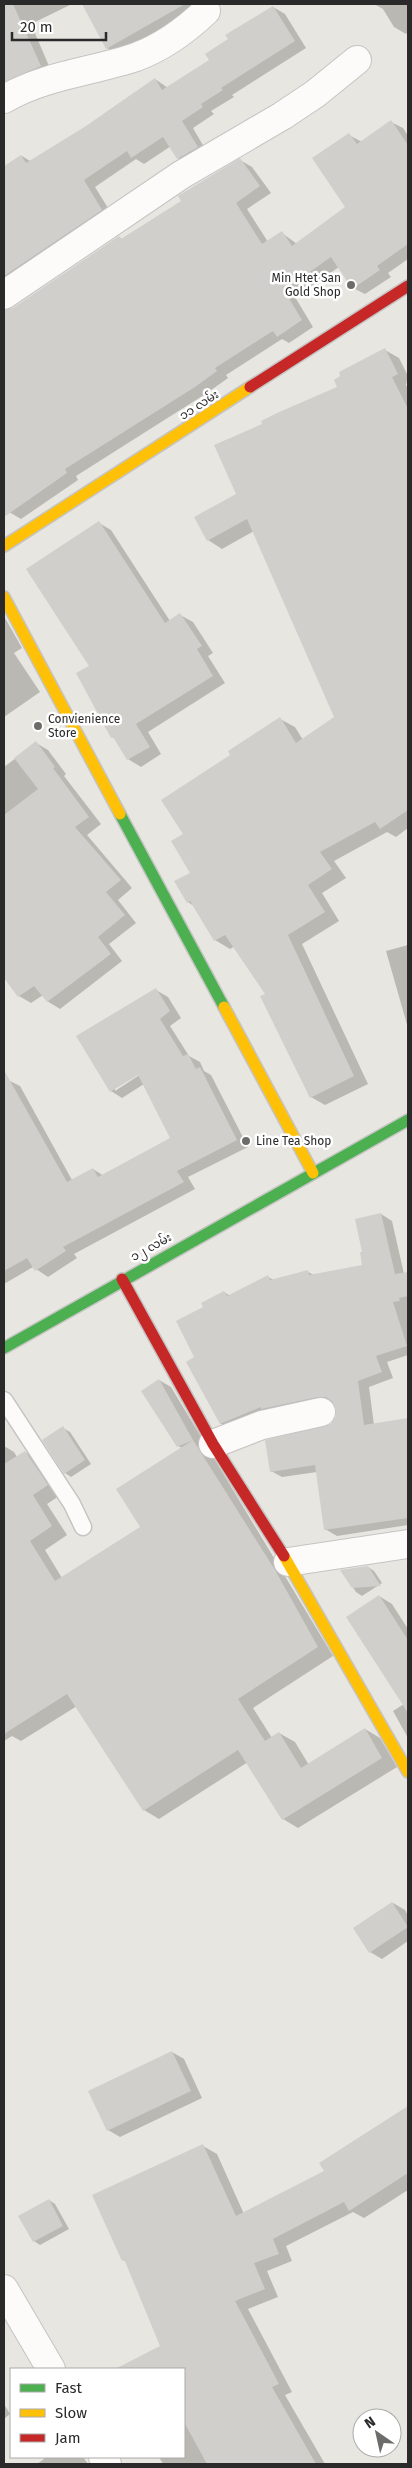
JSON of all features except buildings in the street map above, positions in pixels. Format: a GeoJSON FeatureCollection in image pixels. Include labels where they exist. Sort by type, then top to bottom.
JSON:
{"type":"FeatureCollection","features":[{"type":"Feature","properties":{"kind":"street"},"geometry":{"type":"LineString","coordinates":[[4,99],[26,86],[136,56],[160,46],[189,28],[206,11]]}},
{"type":"Feature","properties":{"kind":"street"},"geometry":{"type":"LineString","coordinates":[[4,295],[181,175],[282,116],[315,94],[357,60]]}},
{"type":"Feature","properties":{"kind":"street","name":"၁၁ လမ်း"},"geometry":{"type":"LineString","coordinates":[[4,546],[408,286]]}},
{"type":"Feature","properties":{"kind":"street"},"geometry":{"type":"LineString","coordinates":[[4,597],[313,1174]]}},
{"type":"Feature","properties":{"kind":"street","name":"၁၂ လမ်း"},"geometry":{"type":"LineString","coordinates":[[4,1348],[122,1279],[408,1120]]}},
{"type":"Feature","properties":{"kind":"street"},"geometry":{"type":"LineString","coordinates":[[122,1279],[213,1444],[288,1562],[408,1772]]}},
{"type":"Feature","properties":{"kind":"street"},"geometry":{"type":"LineString","coordinates":[[213,1444],[262,1425],[321,1412]]}},
{"type":"Feature","properties":{"kind":"street"},"geometry":{"type":"LineString","coordinates":[[288,1562],[408,1544]]}},
{"type":"Feature","properties":{"kind":"street"},"geometry":{"type":"LineString","coordinates":[[4,2290],[50,2368]]}},
{"type":"Feature","properties":{"kind":"lane"},"geometry":{"type":"LineString","coordinates":[[4,1400],[72,1504],[83,1527]]}},
{"type":"Feature","properties":{"kind":"traffic: fast"},"geometry":{"type":"LineString","coordinates":[[120,814],[224,1007]]}},
{"type":"Feature","properties":{"kind":"traffic: fast"},"geometry":{"type":"LineString","coordinates":[[4,1348],[408,1120]]}},
{"type":"Feature","properties":{"kind":"traffic: slow"},"geometry":{"type":"LineString","coordinates":[[4,546],[250,387]]}},
{"type":"Feature","properties":{"kind":"traffic: slow"},"geometry":{"type":"LineString","coordinates":[[4,597],[120,814]]}},
{"type":"Feature","properties":{"kind":"traffic: slow"},"geometry":{"type":"LineString","coordinates":[[224,1007],[313,1173]]}},
{"type":"Feature","properties":{"kind":"traffic: slow"},"geometry":{"type":"LineString","coordinates":[[284,1556],[408,1772]]}},
{"type":"Feature","properties":{"kind":"traffic: jam"},"geometry":{"type":"LineString","coordinates":[[250,387],[408,286]]}},
{"type":"Feature","properties":{"kind":"traffic: jam"},"geometry":{"type":"LineString","coordinates":[[122,1279],[213,1444],[284,1556]]}},
{"type":"Feature","properties":{"kind":"place","name":"Min Htet San Gold Shop"},"geometry":{"type":"Point","coordinates":[351,285]}},
{"type":"Feature","properties":{"kind":"place","name":"Convienience Store"},"geometry":{"type":"Point","coordinates":[38,726]}},
{"type":"Feature","properties":{"kind":"place","name":"Line Tea Shop"},"geometry":{"type":"Point","coordinates":[246,1141]}}]}
